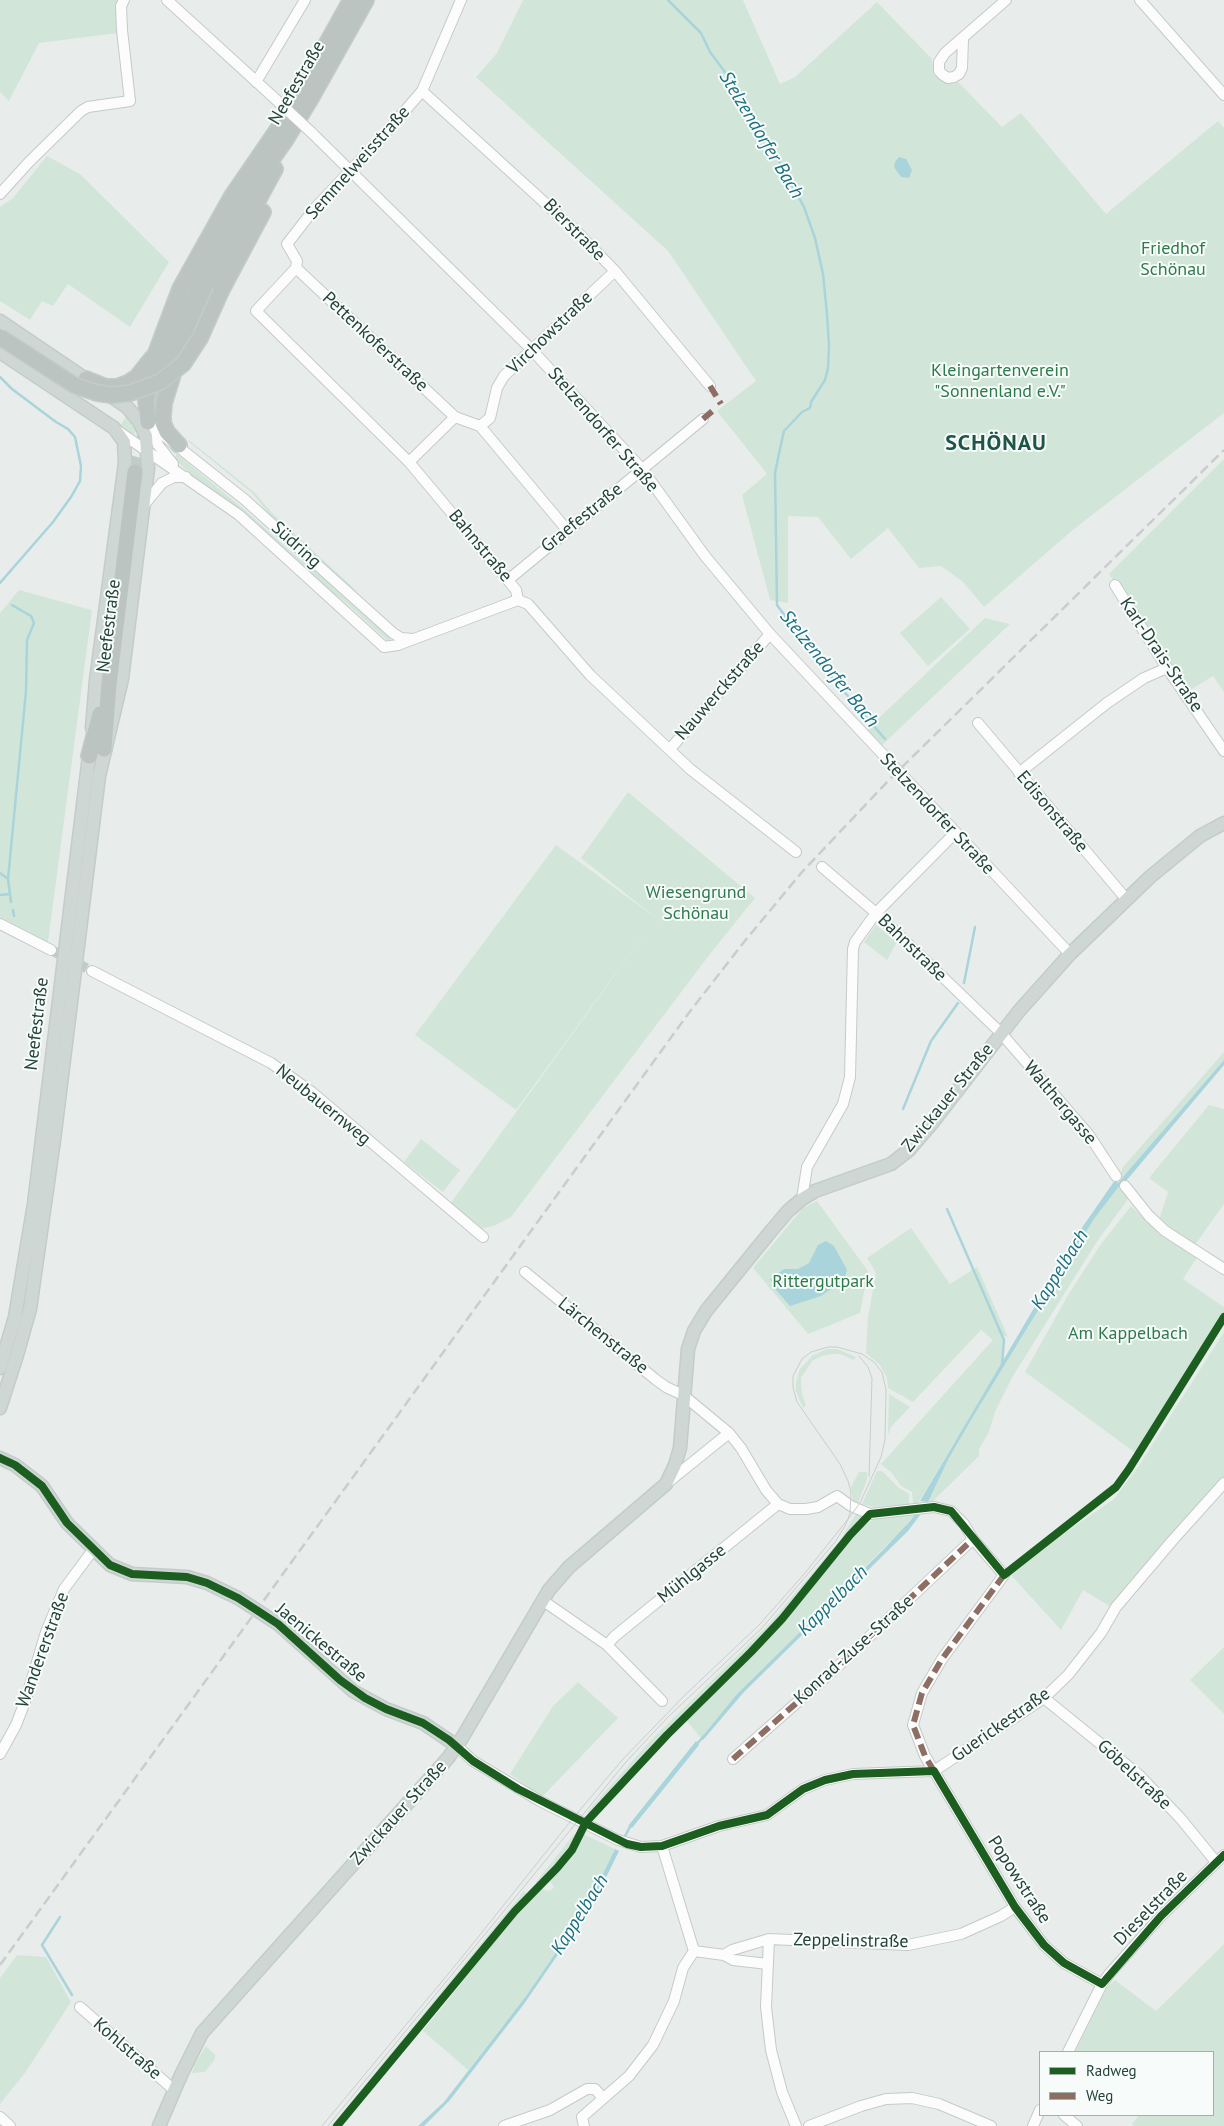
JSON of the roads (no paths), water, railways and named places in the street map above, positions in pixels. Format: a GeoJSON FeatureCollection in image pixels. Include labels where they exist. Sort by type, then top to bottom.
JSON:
{"type":"FeatureCollection","features":[{"type":"Feature","properties":{"kind":"highway","name":"Neefestraße"},"geometry":{"type":"LineString","coordinates":[[290,128],[351,0]]}},
{"type":"Feature","properties":{"kind":"highway","name":"Neefestraße"},"geometry":{"type":"LineString","coordinates":[[163,369],[204,274],[256,182],[366,0]]}},
{"type":"Feature","properties":{"kind":"highway"},"geometry":{"type":"LineString","coordinates":[[0,337],[74,385],[97,393],[112,395],[130,393],[160,382],[182,364],[200,338],[221,291],[264,210],[290,128]]}},
{"type":"Feature","properties":{"kind":"highway"},"geometry":{"type":"LineString","coordinates":[[146,434],[146,400],[149,380],[156,353],[180,289],[232,196],[290,128]]}},
{"type":"Feature","properties":{"kind":"highway"},"geometry":{"type":"LineString","coordinates":[[178,445],[167,432],[163,423],[163,416],[164,403],[178,358],[211,286],[290,128]]}},
{"type":"Feature","properties":{"kind":"highway"},"geometry":{"type":"LineString","coordinates":[[86,378],[106,387],[128,384],[137,377],[156,353]]}},
{"type":"Feature","properties":{"kind":"highway","name":"Neefestraße"},"geometry":{"type":"LineString","coordinates":[[104,749],[130,468]]}},
{"type":"Feature","properties":{"kind":"highway","name":"Neefestraße"},"geometry":{"type":"LineString","coordinates":[[89,756],[109,684]]}},
{"type":"Feature","properties":{"kind":"main road","name":"Südring"},"geometry":{"type":"LineString","coordinates":[[0,321],[86,378],[127,408],[139,421],[146,434]]}},
{"type":"Feature","properties":{"kind":"main road","name":"Südring"},"geometry":{"type":"LineString","coordinates":[[0,352],[114,428]]}},
{"type":"Feature","properties":{"kind":"main road"},"geometry":{"type":"LineString","coordinates":[[89,756],[96,680],[130,468],[124,442],[114,428]]}},
{"type":"Feature","properties":{"kind":"main road","name":"Neefestraße"},"geometry":{"type":"LineString","coordinates":[[0,1408],[18,1355],[30,1309],[55,1130],[99,776],[122,679],[148,468],[146,434]]}},
{"type":"Feature","properties":{"kind":"main road","name":"Neefestraße"},"geometry":{"type":"LineString","coordinates":[[0,1368],[15,1318],[34,1204],[89,756]]}},
{"type":"Feature","properties":{"kind":"main road","name":"Zwickauer Straße"},"geometry":{"type":"LineString","coordinates":[[160,2126],[174,2090],[202,2032],[389,1825],[457,1746],[542,1600],[570,1567],[666,1484],[675,1465],[680,1448],[688,1349],[694,1331],[702,1318],[788,1211],[815,1191],[891,1164],[909,1150],[934,1122],[1001,1033],[1070,954],[1150,877],[1200,836],[1224,823]]}},
{"type":"Feature","properties":{"kind":"main road","name":"Jaenickestraße"},"geometry":{"type":"LineString","coordinates":[[0,1458],[15,1464],[42,1486],[67,1523],[110,1565],[125,1572],[187,1577],[208,1583],[238,1598],[278,1624],[354,1691],[386,1709],[423,1724],[457,1746]]}},
{"type":"Feature","properties":{"kind":"street"},"geometry":{"type":"LineString","coordinates":[[0,194],[29,162],[52,142],[67,123],[81,111],[88,107],[130,101],[122,30],[121,6],[124,0]]}},
{"type":"Feature","properties":{"kind":"street","name":"Stelzendorfer Straße"},"geometry":{"type":"LineString","coordinates":[[167,0],[351,170],[531,349],[642,469],[705,556],[770,634],[1070,954]]}},
{"type":"Feature","properties":{"kind":"street"},"geometry":{"type":"LineString","coordinates":[[256,82],[305,0]]}},
{"type":"Feature","properties":{"kind":"street","name":"Semmelweisstraße"},"geometry":{"type":"LineString","coordinates":[[296,268],[298,261],[286,244],[422,91],[461,0]]}},
{"type":"Feature","properties":{"kind":"street"},"geometry":{"type":"LineString","coordinates":[[963,39],[1006,0]]}},
{"type":"Feature","properties":{"kind":"street"},"geometry":{"type":"LineString","coordinates":[[1140,0],[1224,95]]}},
{"type":"Feature","properties":{"kind":"street","name":"Bierstraße"},"geometry":{"type":"LineString","coordinates":[[422,91],[544,200],[615,271],[710,386]]}},
{"type":"Feature","properties":{"kind":"street","name":"Bahnstraße"},"geometry":{"type":"LineString","coordinates":[[296,268],[256,312],[409,462],[516,590],[518,600],[528,604],[590,675],[690,769],[796,852]]}},
{"type":"Feature","properties":{"kind":"street","name":"Pettenkoferstraße"},"geometry":{"type":"LineString","coordinates":[[296,268],[455,417]]}},
{"type":"Feature","properties":{"kind":"street","name":"Virchowstraße"},"geometry":{"type":"LineString","coordinates":[[480,426],[490,418],[497,388],[504,376],[615,271]]}},
{"type":"Feature","properties":{"kind":"street"},"geometry":{"type":"LineString","coordinates":[[409,462],[455,417],[480,426],[567,530]]}},
{"type":"Feature","properties":{"kind":"street","name":"Graefestraße"},"geometry":{"type":"LineString","coordinates":[[508,580],[703,418]]}},
{"type":"Feature","properties":{"kind":"street","name":"Südring"},"geometry":{"type":"LineString","coordinates":[[114,428],[146,434],[178,445],[244,499],[393,633],[401,638],[414,639]]}},
{"type":"Feature","properties":{"kind":"street"},"geometry":{"type":"LineString","coordinates":[[130,468],[129,452],[146,434]]}},
{"type":"Feature","properties":{"kind":"street","name":"Südring"},"geometry":{"type":"LineString","coordinates":[[146,434],[186,477]]}},
{"type":"Feature","properties":{"kind":"street","name":"Südring"},"geometry":{"type":"LineString","coordinates":[[148,451],[239,515],[379,644],[390,647],[518,600]]}},
{"type":"Feature","properties":{"kind":"street"},"geometry":{"type":"LineString","coordinates":[[142,506],[162,483],[174,477],[186,477]]}},
{"type":"Feature","properties":{"kind":"street","name":"Karl-Drais-Straße"},"geometry":{"type":"LineString","coordinates":[[1114,585],[1167,668],[1224,751]]}},
{"type":"Feature","properties":{"kind":"street","name":"Nauwerckstraße"},"geometry":{"type":"LineString","coordinates":[[670,749],[770,634]]}},
{"type":"Feature","properties":{"kind":"street"},"geometry":{"type":"LineString","coordinates":[[1019,773],[1107,703],[1144,678],[1167,668]]}},
{"type":"Feature","properties":{"kind":"street","name":"Edisonstraße"},"geometry":{"type":"LineString","coordinates":[[978,723],[1127,900]]}},
{"type":"Feature","properties":{"kind":"street"},"geometry":{"type":"LineString","coordinates":[[802,1199],[807,1168],[842,1104],[850,1077],[853,949],[864,928],[876,913],[955,833]]}},
{"type":"Feature","properties":{"kind":"street","name":"Bahnstraße"},"geometry":{"type":"LineString","coordinates":[[822,867],[876,913],[1001,1033]]}},
{"type":"Feature","properties":{"kind":"street"},"geometry":{"type":"LineString","coordinates":[[0,924],[51,950]]}},
{"type":"Feature","properties":{"kind":"street","name":"Neubauernweg"},"geometry":{"type":"LineString","coordinates":[[92,971],[271,1063],[312,1093],[483,1237]]}},
{"type":"Feature","properties":{"kind":"street","name":"Walthergasse"},"geometry":{"type":"LineString","coordinates":[[1001,1033],[1089,1135],[1116,1176]]}},
{"type":"Feature","properties":{"kind":"street"},"geometry":{"type":"LineString","coordinates":[[1125,1186],[1149,1216],[1165,1231],[1223,1269]]}},
{"type":"Feature","properties":{"kind":"street","name":"Lärchenstraße"},"geometry":{"type":"LineString","coordinates":[[525,1272],[655,1379],[683,1395]]}},
{"type":"Feature","properties":{"kind":"street"},"geometry":{"type":"LineString","coordinates":[[683,1395],[729,1433],[741,1448],[766,1490],[778,1504]]}},
{"type":"Feature","properties":{"kind":"street","name":"Zwickauer Straße"},"geometry":{"type":"LineString","coordinates":[[666,1484],[729,1433]]}},
{"type":"Feature","properties":{"kind":"street","name":"Guerickestraße"},"geometry":{"type":"LineString","coordinates":[[457,1746],[473,1760],[534,1798],[623,1842],[640,1847],[662,1846],[718,1826],[767,1815],[802,1789],[824,1780],[853,1774],[934,1771],[1044,1698],[1083,1657],[1101,1633],[1116,1608],[1224,1483]]}},
{"type":"Feature","properties":{"kind":"street","name":"Popowstraße"},"geometry":{"type":"LineString","coordinates":[[778,1504],[790,1509],[806,1509],[818,1507],[837,1496],[851,1506],[870,1514],[911,1508],[934,1507],[951,1511],[964,1524],[973,1539],[1004,1575],[942,1659],[922,1693],[913,1725],[925,1756],[1015,1907],[1044,1945],[1064,1963],[1102,1984]]}},
{"type":"Feature","properties":{"kind":"street","name":"Mühlgasse"},"geometry":{"type":"LineString","coordinates":[[607,1645],[614,1636],[778,1504]]}},
{"type":"Feature","properties":{"kind":"street","name":"Konrad-Zuse-Straße"},"geometry":{"type":"LineString","coordinates":[[733,1759],[836,1668],[973,1539]]}},
{"type":"Feature","properties":{"kind":"street","name":"Wandererstraße"},"geometry":{"type":"LineString","coordinates":[[0,1754],[16,1725],[26,1699],[46,1632],[64,1589],[93,1550]]}},
{"type":"Feature","properties":{"kind":"street"},"geometry":{"type":"LineString","coordinates":[[542,1600],[607,1645],[662,1702]]}},
{"type":"Feature","properties":{"kind":"street","name":"Göbelstraße"},"geometry":{"type":"LineString","coordinates":[[1044,1698],[1139,1775],[1220,1859]]}},
{"type":"Feature","properties":{"kind":"street"},"geometry":{"type":"LineString","coordinates":[[584,2126],[582,2117],[629,2076],[653,2045],[674,2001],[683,1968],[694,1951],[662,1846]]}},
{"type":"Feature","properties":{"kind":"street","name":"Dieselstraße"},"geometry":{"type":"LineString","coordinates":[[1068,2051],[1102,1984],[1161,1916],[1220,1859]]}},
{"type":"Feature","properties":{"kind":"street","name":"Zeppelinstraße"},"geometry":{"type":"LineString","coordinates":[[724,1955],[732,1950],[770,1939],[908,1945],[961,1934],[1001,1916],[1015,1907]]}},
{"type":"Feature","properties":{"kind":"street","name":"Zeppelinstraße"},"geometry":{"type":"LineString","coordinates":[[694,1951],[724,1955],[733,1960],[768,1964],[770,1939]]}},
{"type":"Feature","properties":{"kind":"street"},"geometry":{"type":"LineString","coordinates":[[768,1964],[766,2007],[772,2050],[782,2092],[796,2126]]}},
{"type":"Feature","properties":{"kind":"street","name":"Kohlstraße"},"geometry":{"type":"LineString","coordinates":[[80,2007],[174,2090]]}},
{"type":"Feature","properties":{"kind":"street"},"geometry":{"type":"LineString","coordinates":[[504,2126],[550,2110],[587,2090],[595,2089],[603,2098]]}},
{"type":"Feature","properties":{"kind":"street"},"geometry":{"type":"LineString","coordinates":[[809,2126],[861,2106],[886,2099],[912,2098],[939,2104],[991,2126]]}},
{"type":"Feature","properties":{"kind":"street"},"geometry":{"type":"LineString","coordinates":[[1033,2126],[1039,2112]]}},
{"type":"Feature","properties":{"kind":"street"},"geometry":{"type":"LineString","coordinates":[[1065,2116],[1076,2126]]}},
{"type":"Feature","properties":{"kind":"street"},"geometry":{"type":"LineString","coordinates":[[0,2117],[10,2126]]}},
{"type":"Feature","properties":{"kind":"water"},"geometry":{"type":"Polygon","coordinates":[[[899,157],[906,159],[912,170],[909,178],[901,177],[894,167],[899,157]]]}},
{"type":"Feature","properties":{"kind":"water"},"geometry":{"type":"Polygon","coordinates":[[[1224,1060],[1224,1065],[1126,1181],[1122,1178],[1224,1060]]]}},
{"type":"Feature","properties":{"kind":"water"},"geometry":{"type":"Polygon","coordinates":[[[1115,1180],[1120,1185],[1094,1219],[974,1415],[949,1458],[928,1502],[920,1501],[1079,1232],[1115,1180]]]}},
{"type":"Feature","properties":{"kind":"water"},"geometry":{"type":"Polygon","coordinates":[[[826,1241],[834,1246],[847,1270],[844,1280],[821,1296],[790,1306],[776,1290],[770,1279],[784,1269],[798,1269],[809,1263],[818,1245],[826,1241]]]}},
{"type":"Feature","properties":{"kind":"water"},"geometry":{"type":"Polygon","coordinates":[[[915,1514],[920,1515],[908,1531],[744,1692],[703,1740],[701,1738],[737,1694],[882,1551],[915,1514]]]}},
{"type":"Feature","properties":{"kind":"water"},"geometry":{"type":"Polygon","coordinates":[[[696,1741],[699,1745],[632,1828],[628,1826],[696,1741]]]}},
{"type":"Feature","properties":{"kind":"water"},"geometry":{"type":"Polygon","coordinates":[[[615,1849],[619,1851],[594,1902],[524,2004],[450,2100],[424,2126],[418,2126],[444,2102],[526,1996],[587,1907],[615,1849]]]}},
{"type":"Feature","properties":{"kind":"waterway","name":"Stelzendorfer Bach"},"geometry":{"type":"LineString","coordinates":[[668,0],[701,33],[710,52],[760,126],[804,207],[815,238],[823,274],[829,346],[828,368],[825,380],[811,402],[810,408],[802,412],[784,431],[781,444],[775,473],[777,605],[822,666],[885,739]]}},
{"type":"Feature","properties":{"kind":"waterway"},"geometry":{"type":"LineString","coordinates":[[0,377],[12,389],[68,429],[75,437],[81,466],[80,481],[71,497],[53,522],[0,583]]}},
{"type":"Feature","properties":{"kind":"waterway"},"geometry":{"type":"LineString","coordinates":[[8,879],[26,691],[27,640],[34,623],[31,616],[12,605]]}},
{"type":"Feature","properties":{"kind":"waterway"},"geometry":{"type":"LineString","coordinates":[[0,873],[8,879],[11,902]]}},
{"type":"Feature","properties":{"kind":"waterway"},"geometry":{"type":"LineString","coordinates":[[0,895],[10,894]]}},
{"type":"Feature","properties":{"kind":"waterway"},"geometry":{"type":"LineString","coordinates":[[13,910],[14,916]]}},
{"type":"Feature","properties":{"kind":"waterway","name":"Stelzendorfer Bach"},"geometry":{"type":"LineString","coordinates":[[964,983],[975,927]]}},
{"type":"Feature","properties":{"kind":"waterway","name":"Stelzendorfer Bach"},"geometry":{"type":"LineString","coordinates":[[903,1109],[931,1041],[958,1003]]}},
{"type":"Feature","properties":{"kind":"waterway","name":"Kappelbach"},"geometry":{"type":"LineString","coordinates":[[1117,1186],[1125,1177]]}},
{"type":"Feature","properties":{"kind":"waterway","name":"Stelzendorfer Bach"},"geometry":{"type":"LineString","coordinates":[[947,1209],[1004,1340],[1002,1364]]}},
{"type":"Feature","properties":{"kind":"waterway","name":"Kappelbach"},"geometry":{"type":"LineString","coordinates":[[696,1745],[704,1736]]}},
{"type":"Feature","properties":{"kind":"waterway","name":"Kappelbach"},"geometry":{"type":"LineString","coordinates":[[624,1838],[631,1825]]}},
{"type":"Feature","properties":{"kind":"waterway"},"geometry":{"type":"LineString","coordinates":[[60,1917],[42,1945],[72,1995]]}},
{"type":"Feature","properties":{"kind":"tunnel"},"geometry":{"type":"LineString","coordinates":[[135,472],[162,372]]}},
{"type":"Feature","properties":{"kind":"tunnel"},"geometry":{"type":"LineString","coordinates":[[51,950],[92,971]]}},
{"type":"Feature","properties":{"kind":"tram line"},"geometry":{"type":"LineString","coordinates":[[322,2126],[623,1759],[685,1695],[759,1625],[805,1573],[848,1519],[860,1503],[881,1457],[885,1440],[886,1390],[882,1372],[874,1362],[862,1354],[837,1347],[828,1347],[811,1352],[802,1359],[793,1376],[793,1387],[797,1402],[840,1464],[851,1492],[850,1513],[848,1519],[845,1526],[835,1542],[762,1628],[667,1718],[626,1762],[328,2126]]}},
{"type":"Feature","properties":{"kind":"tram line"},"geometry":{"type":"LineString","coordinates":[[859,1356],[868,1367],[872,1378],[869,1477]]}},
{"type":"Feature","properties":{"kind":"railway"},"geometry":{"type":"LineString","coordinates":[[0,1965],[688,1014],[744,942],[802,872],[889,780],[1224,450]]}},
{"type":"Feature","properties":{"kind":"district","name":"SCHÖNAU"},"geometry":{"type":"Point","coordinates":[996,444]}},
{"type":"Feature","properties":{"kind":"park label","name":"Friedhof Schönau"},"geometry":{"type":"Point","coordinates":[1173,259]}},
{"type":"Feature","properties":{"kind":"park label","name":"Kleingartenverein \"Sonnenland e.V.\""},"geometry":{"type":"Point","coordinates":[1000,381]}},
{"type":"Feature","properties":{"kind":"park label","name":"Wiesengrund Schönau"},"geometry":{"type":"Point","coordinates":[696,903]}},
{"type":"Feature","properties":{"kind":"park label","name":"Rittergutpark"},"geometry":{"type":"Point","coordinates":[823,1282]}},
{"type":"Feature","properties":{"kind":"park label","name":"Am Kappelbach"},"geometry":{"type":"Point","coordinates":[1128,1334]}}]}
